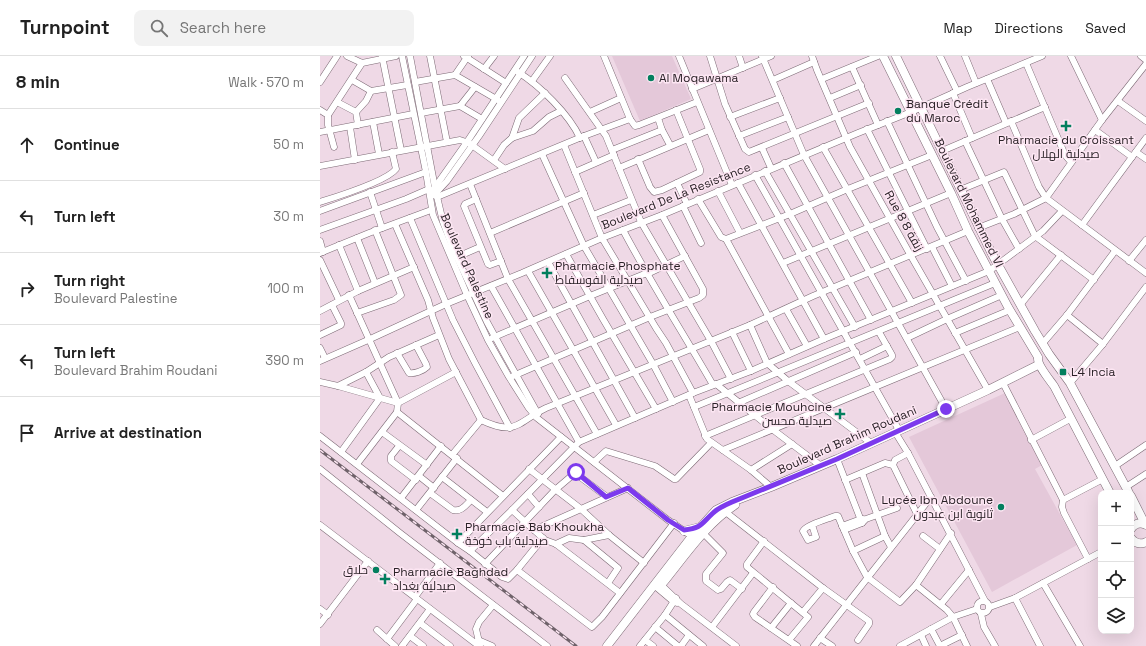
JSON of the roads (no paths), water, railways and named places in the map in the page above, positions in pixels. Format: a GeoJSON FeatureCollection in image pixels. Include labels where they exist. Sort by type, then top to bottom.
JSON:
{"type":"FeatureCollection","features":[{"type":"Feature","properties":{"kind":"main road","name":"Boulevard Mohammed VI"},"geometry":{"type":"LineString","coordinates":[[883,56],[968,231],[995,283],[1054,386],[1108,490]]}},
{"type":"Feature","properties":{"kind":"main road","name":"Boulevard Mohammed VI"},"geometry":{"type":"LineString","coordinates":[[896,56],[922,107],[978,228],[1020,305],[1051,357],[1070,383],[1128,490]]}},
{"type":"Feature","properties":{"kind":"main road"},"geometry":{"type":"LineString","coordinates":[[1044,353],[1051,357],[1051,366],[1047,369],[1040,363],[1044,353]]}},
{"type":"Feature","properties":{"kind":"main road","name":"Boulevard Brahim Roudani"},"geometry":{"type":"LineString","coordinates":[[613,646],[658,585],[702,530],[713,513],[723,510],[751,495],[837,459],[988,390],[1040,363]]}},
{"type":"Feature","properties":{"kind":"main road"},"geometry":{"type":"LineString","coordinates":[[1134,502],[1146,525]]}},
{"type":"Feature","properties":{"kind":"main road"},"geometry":{"type":"LineString","coordinates":[[1134,526],[1137,524],[1146,525]]}},
{"type":"Feature","properties":{"kind":"main road"},"geometry":{"type":"LineString","coordinates":[[682,549],[683,532],[702,530]]}},
{"type":"Feature","properties":{"kind":"main road","name":"Boulevard Brahim Roudani"},"geometry":{"type":"LineString","coordinates":[[607,646],[658,585],[682,549],[693,540]]}},
{"type":"Feature","properties":{"kind":"main road"},"geometry":{"type":"LineString","coordinates":[[1134,540],[1137,543],[1146,543]]}},
{"type":"Feature","properties":{"kind":"street"},"geometry":{"type":"LineString","coordinates":[[347,56],[362,63],[383,57],[396,56]]}},
{"type":"Feature","properties":{"kind":"street","name":"Boulevard Palestine"},"geometry":{"type":"LineString","coordinates":[[402,56],[413,114],[424,147],[433,194],[431,210],[467,296],[488,340],[510,377],[542,421],[561,437],[576,444],[594,462],[693,540]]}},
{"type":"Feature","properties":{"kind":"street","name":"Boulevard Palestine"},"geometry":{"type":"LineString","coordinates":[[410,56],[421,113],[426,172],[433,194],[457,257],[495,337],[536,413]]}},
{"type":"Feature","properties":{"kind":"street"},"geometry":{"type":"LineString","coordinates":[[430,56],[447,142]]}},
{"type":"Feature","properties":{"kind":"street"},"geometry":{"type":"LineString","coordinates":[[484,69],[494,56]]}},
{"type":"Feature","properties":{"kind":"street"},"geometry":{"type":"LineString","coordinates":[[433,194],[498,100],[506,83],[523,56]]}},
{"type":"Feature","properties":{"kind":"street"},"geometry":{"type":"LineString","coordinates":[[469,144],[482,119],[521,74],[532,56]]}},
{"type":"Feature","properties":{"kind":"street"},"geometry":{"type":"LineString","coordinates":[[532,81],[550,56]]}},
{"type":"Feature","properties":{"kind":"street"},"geometry":{"type":"LineString","coordinates":[[604,56],[630,119],[634,125],[637,126],[698,102]]}},
{"type":"Feature","properties":{"kind":"street"},"geometry":{"type":"LineString","coordinates":[[679,56],[709,130],[735,184],[761,224],[824,339]]}},
{"type":"Feature","properties":{"kind":"street"},"geometry":{"type":"LineString","coordinates":[[710,56],[730,117],[748,152],[762,148],[795,133],[868,104]]}},
{"type":"Feature","properties":{"kind":"street"},"geometry":{"type":"LineString","coordinates":[[739,56],[743,68]]}},
{"type":"Feature","properties":{"kind":"street"},"geometry":{"type":"LineString","coordinates":[[692,89],[763,58],[771,56]]}},
{"type":"Feature","properties":{"kind":"street"},"geometry":{"type":"LineString","coordinates":[[822,79],[878,56]]}},
{"type":"Feature","properties":{"kind":"street"},"geometry":{"type":"LineString","coordinates":[[940,56],[972,138]]}},
{"type":"Feature","properties":{"kind":"street"},"geometry":{"type":"LineString","coordinates":[[964,56],[976,83]]}},
{"type":"Feature","properties":{"kind":"street","name":"Boulevard De La Resistance"},"geometry":{"type":"LineString","coordinates":[[323,360],[431,310],[528,271],[602,238],[662,215],[771,168],[911,112],[987,78],[1042,56]]}},
{"type":"Feature","properties":{"kind":"street"},"geometry":{"type":"LineString","coordinates":[[1071,56],[1102,120]]}},
{"type":"Feature","properties":{"kind":"street"},"geometry":{"type":"LineString","coordinates":[[1141,56],[1146,60]]}},
{"type":"Feature","properties":{"kind":"street"},"geometry":{"type":"LineString","coordinates":[[321,78],[334,57]]}},
{"type":"Feature","properties":{"kind":"street"},"geometry":{"type":"LineString","coordinates":[[383,57],[401,150]]}},
{"type":"Feature","properties":{"kind":"street"},"geometry":{"type":"LineString","coordinates":[[456,75],[467,57],[506,83]]}},
{"type":"Feature","properties":{"kind":"street"},"geometry":{"type":"LineString","coordinates":[[763,58],[804,155],[946,409]]}},
{"type":"Feature","properties":{"kind":"street"},"geometry":{"type":"LineString","coordinates":[[773,80],[813,59]]}},
{"type":"Feature","properties":{"kind":"street","name":"Rue 8 8 زنقة"},"geometry":{"type":"LineString","coordinates":[[813,59],[846,138],[932,294],[988,390]]}},
{"type":"Feature","properties":{"kind":"street"},"geometry":{"type":"LineString","coordinates":[[334,147],[327,120],[328,115],[362,63]]}},
{"type":"Feature","properties":{"kind":"street"},"geometry":{"type":"LineString","coordinates":[[1026,63],[1065,155],[1071,162]]}},
{"type":"Feature","properties":{"kind":"street"},"geometry":{"type":"LineString","coordinates":[[978,228],[1002,219],[1046,198],[1102,120],[1146,64]]}},
{"type":"Feature","properties":{"kind":"street"},"geometry":{"type":"LineString","coordinates":[[852,67],[878,125]]}},
{"type":"Feature","properties":{"kind":"street"},"geometry":{"type":"LineString","coordinates":[[515,70],[532,81],[561,111],[582,137],[596,162]]}},
{"type":"Feature","properties":{"kind":"street"},"geometry":{"type":"LineString","coordinates":[[415,82],[456,75],[498,100]]}},
{"type":"Feature","properties":{"kind":"street"},"geometry":{"type":"LineString","coordinates":[[565,78],[602,130],[613,152],[641,222],[667,264],[732,379]]}},
{"type":"Feature","properties":{"kind":"street"},"geometry":{"type":"LineString","coordinates":[[987,78],[1039,187],[1046,198],[1146,273]]}},
{"type":"Feature","properties":{"kind":"street"},"geometry":{"type":"LineString","coordinates":[[352,80],[371,91],[407,85]]}},
{"type":"Feature","properties":{"kind":"street"},"geometry":{"type":"LineString","coordinates":[[830,98],[861,86]]}},
{"type":"Feature","properties":{"kind":"street"},"geometry":{"type":"LineString","coordinates":[[460,106],[475,87]]}},
{"type":"Feature","properties":{"kind":"street"},"geometry":{"type":"LineString","coordinates":[[356,112],[366,101],[371,91]]}},
{"type":"Feature","properties":{"kind":"street"},"geometry":{"type":"LineString","coordinates":[[512,138],[519,118],[545,93]]}},
{"type":"Feature","properties":{"kind":"street"},"geometry":{"type":"LineString","coordinates":[[590,112],[621,98]]}},
{"type":"Feature","properties":{"kind":"street"},"geometry":{"type":"LineString","coordinates":[[730,117],[780,98]]}},
{"type":"Feature","properties":{"kind":"street"},"geometry":{"type":"LineString","coordinates":[[1118,101],[1146,121]]}},
{"type":"Feature","properties":{"kind":"street"},"geometry":{"type":"LineString","coordinates":[[337,102],[356,112]]}},
{"type":"Feature","properties":{"kind":"street"},"geometry":{"type":"LineString","coordinates":[[421,113],[460,106],[482,119]]}},
{"type":"Feature","properties":{"kind":"street"},"geometry":{"type":"LineString","coordinates":[[942,151],[1045,107]]}},
{"type":"Feature","properties":{"kind":"street"},"geometry":{"type":"LineString","coordinates":[[320,110],[328,115]]}},
{"type":"Feature","properties":{"kind":"street"},"geometry":{"type":"LineString","coordinates":[[638,159],[650,187],[654,192],[697,174],[700,171],[676,110]]}},
{"type":"Feature","properties":{"kind":"street"},"geometry":{"type":"LineString","coordinates":[[494,160],[504,145],[512,138],[533,131],[545,120],[561,111]]}},
{"type":"Feature","properties":{"kind":"street"},"geometry":{"type":"LineString","coordinates":[[356,112],[358,125]]}},
{"type":"Feature","properties":{"kind":"street"},"geometry":{"type":"LineString","coordinates":[[320,132],[413,114]]}},
{"type":"Feature","properties":{"kind":"street"},"geometry":{"type":"LineString","coordinates":[[739,136],[788,117]]}},
{"type":"Feature","properties":{"kind":"street"},"geometry":{"type":"LineString","coordinates":[[658,118],[662,130],[670,145]]}},
{"type":"Feature","properties":{"kind":"street"},"geometry":{"type":"LineString","coordinates":[[320,230],[376,209],[470,184],[582,137],[630,119]]}},
{"type":"Feature","properties":{"kind":"street"},"geometry":{"type":"LineString","coordinates":[[887,121],[906,164],[944,241],[966,281]]}},
{"type":"Feature","properties":{"kind":"street"},"geometry":{"type":"LineString","coordinates":[[373,122],[379,154]]}},
{"type":"Feature","properties":{"kind":"street"},"geometry":{"type":"LineString","coordinates":[[350,127],[356,160]]}},
{"type":"Feature","properties":{"kind":"street"},"geometry":{"type":"LineString","coordinates":[[867,129],[907,210],[952,286]]}},
{"type":"Feature","properties":{"kind":"street"},"geometry":{"type":"LineString","coordinates":[[575,172],[613,152],[662,130]]}},
{"type":"Feature","properties":{"kind":"street"},"geometry":{"type":"LineString","coordinates":[[619,168],[670,145],[709,130]]}},
{"type":"Feature","properties":{"kind":"street"},"geometry":{"type":"LineString","coordinates":[[1095,130],[1132,157]]}},
{"type":"Feature","properties":{"kind":"street"},"geometry":{"type":"LineString","coordinates":[[1082,225],[1146,138]]}},
{"type":"Feature","properties":{"kind":"street"},"geometry":{"type":"LineString","coordinates":[[320,166],[460,140],[494,160],[505,169]]}},
{"type":"Feature","properties":{"kind":"street"},"geometry":{"type":"LineString","coordinates":[[965,141],[1002,219],[1019,249]]}},
{"type":"Feature","properties":{"kind":"street"},"geometry":{"type":"LineString","coordinates":[[564,145],[602,238],[674,356],[691,394],[694,407],[705,436],[711,443],[751,470],[771,487]]}},
{"type":"Feature","properties":{"kind":"street"},"geometry":{"type":"LineString","coordinates":[[823,147],[912,303]]}},
{"type":"Feature","properties":{"kind":"street"},"geometry":{"type":"LineString","coordinates":[[762,148],[771,168]]}},
{"type":"Feature","properties":{"kind":"street"},"geometry":{"type":"LineString","coordinates":[[320,202],[361,188],[390,175],[396,169],[392,152]]}},
{"type":"Feature","properties":{"kind":"street"},"geometry":{"type":"LineString","coordinates":[[1136,152],[1146,159]]}},
{"type":"Feature","properties":{"kind":"street"},"geometry":{"type":"LineString","coordinates":[[542,154],[584,246],[653,364],[673,402]]}},
{"type":"Feature","properties":{"kind":"street"},"geometry":{"type":"LineString","coordinates":[[726,239],[761,224],[790,214],[906,164],[932,155]]}},
{"type":"Feature","properties":{"kind":"street"},"geometry":{"type":"LineString","coordinates":[[784,163],[872,320]]}},
{"type":"Feature","properties":{"kind":"street"},"geometry":{"type":"LineString","coordinates":[[765,171],[855,327]]}},
{"type":"Feature","properties":{"kind":"street"},"geometry":{"type":"LineString","coordinates":[[320,211],[426,172]]}},
{"type":"Feature","properties":{"kind":"street"},"geometry":{"type":"LineString","coordinates":[[960,190],[1004,172],[1036,236],[1094,280]]}},
{"type":"Feature","properties":{"kind":"street"},"geometry":{"type":"LineString","coordinates":[[755,175],[821,293],[876,386],[908,453],[990,608]]}},
{"type":"Feature","properties":{"kind":"street"},"geometry":{"type":"LineString","coordinates":[[677,183],[701,243]]}},
{"type":"Feature","properties":{"kind":"street"},"geometry":{"type":"LineString","coordinates":[[470,184],[508,279],[576,395],[597,434]]}},
{"type":"Feature","properties":{"kind":"street"},"geometry":{"type":"LineString","coordinates":[[718,190],[740,233]]}},
{"type":"Feature","properties":{"kind":"street"},"geometry":{"type":"LineString","coordinates":[[370,192],[382,228]]}},
{"type":"Feature","properties":{"kind":"street"},"geometry":{"type":"LineString","coordinates":[[490,233],[584,193]]}},
{"type":"Feature","properties":{"kind":"street"},"geometry":{"type":"LineString","coordinates":[[783,263],[849,234],[950,193]]}},
{"type":"Feature","properties":{"kind":"street"},"geometry":{"type":"LineString","coordinates":[[476,199],[465,204],[464,206],[480,247],[488,264],[501,260]]}},
{"type":"Feature","properties":{"kind":"street"},"geometry":{"type":"LineString","coordinates":[[698,199],[721,237],[726,239],[789,354]]}},
{"type":"Feature","properties":{"kind":"street"},"geometry":{"type":"LineString","coordinates":[[592,215],[631,200]]}},
{"type":"Feature","properties":{"kind":"street"},"geometry":{"type":"LineString","coordinates":[[320,241],[322,253],[375,230],[431,210]]}},
{"type":"Feature","properties":{"kind":"street"},"geometry":{"type":"LineString","coordinates":[[470,551],[576,444],[616,425],[732,379],[807,346],[989,271],[1047,227],[1062,211]]}},
{"type":"Feature","properties":{"kind":"street"},"geometry":{"type":"LineString","coordinates":[[510,377],[650,317],[701,297],[704,294],[662,215]]}},
{"type":"Feature","properties":{"kind":"street"},"geometry":{"type":"LineString","coordinates":[[410,218],[446,304],[507,426]]}},
{"type":"Feature","properties":{"kind":"street"},"geometry":{"type":"LineString","coordinates":[[394,224],[428,300],[439,335],[481,420],[489,424],[507,426],[519,425],[536,413],[576,395],[750,325],[804,300],[968,231]]}},
{"type":"Feature","properties":{"kind":"street"},"geometry":{"type":"LineString","coordinates":[[357,314],[401,295],[375,230]]}},
{"type":"Feature","properties":{"kind":"street"},"geometry":{"type":"LineString","coordinates":[[623,230],[668,310],[714,385],[821,466]]}},
{"type":"Feature","properties":{"kind":"street"},"geometry":{"type":"LineString","coordinates":[[357,238],[376,283]]}},
{"type":"Feature","properties":{"kind":"street"},"geometry":{"type":"LineString","coordinates":[[1129,261],[1146,240]]}},
{"type":"Feature","properties":{"kind":"street"},"geometry":{"type":"LineString","coordinates":[[339,245],[358,291]]}},
{"type":"Feature","properties":{"kind":"street"},"geometry":{"type":"LineString","coordinates":[[457,257],[480,247]]}},
{"type":"Feature","properties":{"kind":"street"},"geometry":{"type":"LineString","coordinates":[[1043,343],[1067,316],[1116,251]]}},
{"type":"Feature","properties":{"kind":"street"},"geometry":{"type":"LineString","coordinates":[[566,254],[633,372],[656,409]]}},
{"type":"Feature","properties":{"kind":"street"},"geometry":{"type":"LineString","coordinates":[[1020,305],[1062,255]]}},
{"type":"Feature","properties":{"kind":"street"},"geometry":{"type":"LineString","coordinates":[[488,340],[684,256]]}},
{"type":"Feature","properties":{"kind":"street"},"geometry":{"type":"LineString","coordinates":[[320,260],[339,300]]}},
{"type":"Feature","properties":{"kind":"street"},"geometry":{"type":"LineString","coordinates":[[548,262],[570,304],[635,418]]}},
{"type":"Feature","properties":{"kind":"street"},"geometry":{"type":"LineString","coordinates":[[321,309],[332,305],[349,295],[414,267]]}},
{"type":"Feature","properties":{"kind":"street"},"geometry":{"type":"LineString","coordinates":[[528,271],[616,425]]}},
{"type":"Feature","properties":{"kind":"street"},"geometry":{"type":"LineString","coordinates":[[694,407],[995,283]]}},
{"type":"Feature","properties":{"kind":"street"},"geometry":{"type":"LineString","coordinates":[[491,286],[557,404],[576,444]]}},
{"type":"Feature","properties":{"kind":"street"},"geometry":{"type":"LineString","coordinates":[[1070,383],[1103,344],[1146,287]]}},
{"type":"Feature","properties":{"kind":"street"},"geometry":{"type":"LineString","coordinates":[[349,295],[368,340],[398,403],[397,412],[357,464]]}},
{"type":"Feature","properties":{"kind":"street"},"geometry":{"type":"LineString","coordinates":[[907,338],[947,318],[1002,295]]}},
{"type":"Feature","properties":{"kind":"street"},"geometry":{"type":"LineString","coordinates":[[320,335],[341,325],[332,305]]}},
{"type":"Feature","properties":{"kind":"street"},"geometry":{"type":"LineString","coordinates":[[786,309],[807,346]]}},
{"type":"Feature","properties":{"kind":"street"},"geometry":{"type":"LineString","coordinates":[[955,333],[1010,310]]}},
{"type":"Feature","properties":{"kind":"street"},"geometry":{"type":"LineString","coordinates":[[1067,316],[1103,344]]}},
{"type":"Feature","properties":{"kind":"street"},"geometry":{"type":"LineString","coordinates":[[750,325],[767,363],[788,381],[871,443]]}},
{"type":"Feature","properties":{"kind":"street"},"geometry":{"type":"LineString","coordinates":[[723,450],[1020,327]]}},
{"type":"Feature","properties":{"kind":"street"},"geometry":{"type":"LineString","coordinates":[[732,332],[751,371]]}},
{"type":"Feature","properties":{"kind":"street"},"geometry":{"type":"LineString","coordinates":[[705,436],[866,370],[891,358],[892,355],[879,332]]}},
{"type":"Feature","properties":{"kind":"street"},"geometry":{"type":"LineString","coordinates":[[338,386],[366,372],[397,353],[439,335]]}},
{"type":"Feature","properties":{"kind":"street"},"geometry":{"type":"LineString","coordinates":[[397,353],[409,374],[425,369],[427,367],[426,364],[416,345]]}},
{"type":"Feature","properties":{"kind":"street"},"geometry":{"type":"LineString","coordinates":[[860,359],[887,346]]}},
{"type":"Feature","properties":{"kind":"street"},"geometry":{"type":"LineString","coordinates":[[320,348],[323,360]]}},
{"type":"Feature","properties":{"kind":"street"},"geometry":{"type":"LineString","coordinates":[[738,403],[856,352]]}},
{"type":"Feature","properties":{"kind":"street"},"geometry":{"type":"LineString","coordinates":[[366,372],[380,398]]}},
{"type":"Feature","properties":{"kind":"street"},"geometry":{"type":"LineString","coordinates":[[320,382],[398,403],[456,372]]}},
{"type":"Feature","properties":{"kind":"street"},"geometry":{"type":"LineString","coordinates":[[1003,383],[1063,500],[1062,507],[1064,513],[1088,559]]}},
{"type":"Feature","properties":{"kind":"street"},"geometry":{"type":"LineString","coordinates":[[341,452],[380,398]]}},
{"type":"Feature","properties":{"kind":"street"},"geometry":{"type":"LineString","coordinates":[[397,412],[503,496]]}},
{"type":"Feature","properties":{"kind":"street"},"geometry":{"type":"LineString","coordinates":[[1031,440],[1070,419]]}},
{"type":"Feature","properties":{"kind":"street"},"geometry":{"type":"LineString","coordinates":[[416,510],[442,477],[454,456],[481,420]]}},
{"type":"Feature","properties":{"kind":"street"},"geometry":{"type":"LineString","coordinates":[[382,432],[399,446],[427,465]]}},
{"type":"Feature","properties":{"kind":"street"},"geometry":{"type":"LineString","coordinates":[[320,436],[506,579],[517,570],[543,538]]}},
{"type":"Feature","properties":{"kind":"street"},"geometry":{"type":"LineString","coordinates":[[458,543],[561,437]]}},
{"type":"Feature","properties":{"kind":"street"},"geometry":{"type":"LineString","coordinates":[[594,462],[609,449],[655,466],[676,479],[711,443]]}},
{"type":"Feature","properties":{"kind":"street"},"geometry":{"type":"LineString","coordinates":[[751,470],[792,444]]}},
{"type":"Feature","properties":{"kind":"street"},"geometry":{"type":"LineString","coordinates":[[1115,466],[1146,445]]}},
{"type":"Feature","properties":{"kind":"street"},"geometry":{"type":"LineString","coordinates":[[399,446],[391,456],[391,461],[417,478],[453,510],[457,511],[463,508],[471,500]]}},
{"type":"Feature","properties":{"kind":"street"},"geometry":{"type":"LineString","coordinates":[[401,498],[441,446]]}},
{"type":"Feature","properties":{"kind":"street"},"geometry":{"type":"LineString","coordinates":[[893,465],[895,460],[908,453]]}},
{"type":"Feature","properties":{"kind":"street"},"geometry":{"type":"LineString","coordinates":[[837,459],[863,520]]}},
{"type":"Feature","properties":{"kind":"street"},"geometry":{"type":"LineString","coordinates":[[845,480],[885,463],[893,465],[918,514]]}},
{"type":"Feature","properties":{"kind":"street"},"geometry":{"type":"LineString","coordinates":[[320,469],[400,533],[547,646]]}},
{"type":"Feature","properties":{"kind":"street"},"geometry":{"type":"LineString","coordinates":[[530,469],[542,480],[581,509],[644,563]]}},
{"type":"Feature","properties":{"kind":"street"},"geometry":{"type":"LineString","coordinates":[[485,564],[555,490],[576,472],[606,497]]}},
{"type":"Feature","properties":{"kind":"street"},"geometry":{"type":"LineString","coordinates":[[862,473],[885,536],[891,547]]}},
{"type":"Feature","properties":{"kind":"street"},"geometry":{"type":"LineString","coordinates":[[1128,490],[1146,474]]}},
{"type":"Feature","properties":{"kind":"street"},"geometry":{"type":"LineString","coordinates":[[442,477],[487,512]]}},
{"type":"Feature","properties":{"kind":"street"},"geometry":{"type":"LineString","coordinates":[[1063,500],[1102,479]]}},
{"type":"Feature","properties":{"kind":"street"},"geometry":{"type":"LineString","coordinates":[[534,530],[628,488]]}},
{"type":"Feature","properties":{"kind":"street"},"geometry":{"type":"LineString","coordinates":[[528,494],[539,507]]}},
{"type":"Feature","properties":{"kind":"street"},"geometry":{"type":"LineString","coordinates":[[814,646],[845,604],[931,497]]}},
{"type":"Feature","properties":{"kind":"street"},"geometry":{"type":"LineString","coordinates":[[843,528],[897,508]]}},
{"type":"Feature","properties":{"kind":"street"},"geometry":{"type":"LineString","coordinates":[[512,510],[543,538],[556,544],[620,593]]}},
{"type":"Feature","properties":{"kind":"street"},"geometry":{"type":"LineString","coordinates":[[723,510],[823,588],[870,622],[858,640]]}},
{"type":"Feature","properties":{"kind":"street"},"geometry":{"type":"LineString","coordinates":[[812,525],[837,516],[867,577],[900,602],[916,584],[951,533]]}},
{"type":"Feature","properties":{"kind":"street"},"geometry":{"type":"LineString","coordinates":[[517,570],[592,627],[602,617],[644,563],[672,523]]}},
{"type":"Feature","properties":{"kind":"street"},"geometry":{"type":"LineString","coordinates":[[320,525],[467,638],[479,644],[492,646]]}},
{"type":"Feature","properties":{"kind":"street"},"geometry":{"type":"LineString","coordinates":[[702,530],[723,553],[706,574],[706,580],[718,590],[730,580],[742,590]]}},
{"type":"Feature","properties":{"kind":"street"},"geometry":{"type":"LineString","coordinates":[[556,544],[568,538],[584,540],[610,535]]}},
{"type":"Feature","properties":{"kind":"street"},"geometry":{"type":"LineString","coordinates":[[853,551],[885,536]]}},
{"type":"Feature","properties":{"kind":"street"},"geometry":{"type":"LineString","coordinates":[[923,536],[940,549]]}},
{"type":"Feature","properties":{"kind":"street"},"geometry":{"type":"LineString","coordinates":[[584,540],[618,568],[608,583]]}},
{"type":"Feature","properties":{"kind":"street"},"geometry":{"type":"LineString","coordinates":[[764,541],[747,564],[748,569],[808,617],[789,640]]}},
{"type":"Feature","properties":{"kind":"street"},"geometry":{"type":"LineString","coordinates":[[982,614],[987,612],[990,608],[1015,598],[1098,554]]}},
{"type":"Feature","properties":{"kind":"street"},"geometry":{"type":"LineString","coordinates":[[320,624],[368,561]]}},
{"type":"Feature","properties":{"kind":"street"},"geometry":{"type":"LineString","coordinates":[[387,639],[440,563]]}},
{"type":"Feature","properties":{"kind":"street"},"geometry":{"type":"LineString","coordinates":[[941,604],[969,570]]}},
{"type":"Feature","properties":{"kind":"street"},"geometry":{"type":"LineString","coordinates":[[712,627],[754,573]]}},
{"type":"Feature","properties":{"kind":"street"},"geometry":{"type":"LineString","coordinates":[[1043,583],[1080,646]]}},
{"type":"Feature","properties":{"kind":"street"},"geometry":{"type":"LineString","coordinates":[[916,584],[941,604],[953,617],[967,646]]}},
{"type":"Feature","properties":{"kind":"street"},"geometry":{"type":"LineString","coordinates":[[658,585],[675,600],[712,627],[727,643],[736,646]]}},
{"type":"Feature","properties":{"kind":"street"},"geometry":{"type":"LineString","coordinates":[[773,588],[753,614],[755,617],[797,646]]}},
{"type":"Feature","properties":{"kind":"street"},"geometry":{"type":"LineString","coordinates":[[803,612],[823,588]]}},
{"type":"Feature","properties":{"kind":"street"},"geometry":{"type":"LineString","coordinates":[[1015,598],[1040,646]]}},
{"type":"Feature","properties":{"kind":"street"},"geometry":{"type":"LineString","coordinates":[[640,646],[675,600]]}},
{"type":"Feature","properties":{"kind":"street"},"geometry":{"type":"LineString","coordinates":[[977,609],[979,602],[985,601]]}},
{"type":"Feature","properties":{"kind":"street"},"geometry":{"type":"LineString","coordinates":[[771,628],[791,603]]}},
{"type":"Feature","properties":{"kind":"street"},"geometry":{"type":"LineString","coordinates":[[467,638],[476,629],[493,605]]}},
{"type":"Feature","properties":{"kind":"street"},"geometry":{"type":"LineString","coordinates":[[320,608],[328,614]]}},
{"type":"Feature","properties":{"kind":"street"},"geometry":{"type":"LineString","coordinates":[[402,646],[430,609]]}},
{"type":"Feature","properties":{"kind":"street"},"geometry":{"type":"LineString","coordinates":[[977,609],[982,614],[984,627],[995,646]]}},
{"type":"Feature","properties":{"kind":"street"},"geometry":{"type":"LineString","coordinates":[[900,646],[953,617],[977,609]]}},
{"type":"Feature","properties":{"kind":"street"},"geometry":{"type":"LineString","coordinates":[[665,615],[704,646]]}},
{"type":"Feature","properties":{"kind":"street"},"geometry":{"type":"LineString","coordinates":[[420,623],[450,646]]}},
{"type":"Feature","properties":{"kind":"street"},"geometry":{"type":"LineString","coordinates":[[655,627],[680,646],[689,635]]}},
{"type":"Feature","properties":{"kind":"street"},"geometry":{"type":"LineString","coordinates":[[476,629],[479,644]]}},
{"type":"Feature","properties":{"kind":"street"},"geometry":{"type":"LineString","coordinates":[[931,629],[940,646],[962,636]]}},
{"type":"Feature","properties":{"kind":"street"},"geometry":{"type":"LineString","coordinates":[[377,630],[395,646]]}},
{"type":"Feature","properties":{"kind":"street"},"geometry":{"type":"LineString","coordinates":[[921,635],[926,646]]}},
{"type":"Feature","properties":{"kind":"street"},"geometry":{"type":"LineString","coordinates":[[410,636],[423,646]]}},
{"type":"Feature","properties":{"kind":"street"},"geometry":{"type":"LineString","coordinates":[[820,638],[832,646]]}},
{"type":"Feature","properties":{"kind":"street"},"geometry":{"type":"LineString","coordinates":[[645,640],[653,646]]}},
{"type":"Feature","properties":{"kind":"railway"},"geometry":{"type":"LineString","coordinates":[[320,450],[576,646]]}},
{"type":"Feature","properties":{"kind":"place","name":"Al Moqawama"},"geometry":{"type":"Point","coordinates":[651,78]}},
{"type":"Feature","properties":{"kind":"place","name":"Banque Crédit du Maroc"},"geometry":{"type":"Point","coordinates":[898,111]}},
{"type":"Feature","properties":{"kind":"place","name":"Pharmacie du Croissant صيدلية الهلال"},"geometry":{"type":"Point","coordinates":[1066,126]}},
{"type":"Feature","properties":{"kind":"place","name":"Pharmacie Phosphate صيدلية الفوسفاط"},"geometry":{"type":"Point","coordinates":[547,273]}},
{"type":"Feature","properties":{"kind":"place","name":"L4 Incia"},"geometry":{"type":"Point","coordinates":[1063,372]}},
{"type":"Feature","properties":{"kind":"place","name":"Pharmacie Mouhcine صيدلية محسن"},"geometry":{"type":"Point","coordinates":[840,414]}},
{"type":"Feature","properties":{"kind":"place","name":"Lycée Ibn Abdoune ثانوية ابن عبدون"},"geometry":{"type":"Point","coordinates":[1001,507]}},
{"type":"Feature","properties":{"kind":"place","name":"Pharmacie Bab Khoukha صيدلية باب خوخة"},"geometry":{"type":"Point","coordinates":[457,534]}},
{"type":"Feature","properties":{"kind":"place","name":"حلاق"},"geometry":{"type":"Point","coordinates":[376,570]}},
{"type":"Feature","properties":{"kind":"place","name":"Pharmacie Baghdad صيدلية بغداد"},"geometry":{"type":"Point","coordinates":[385,579]}}]}
